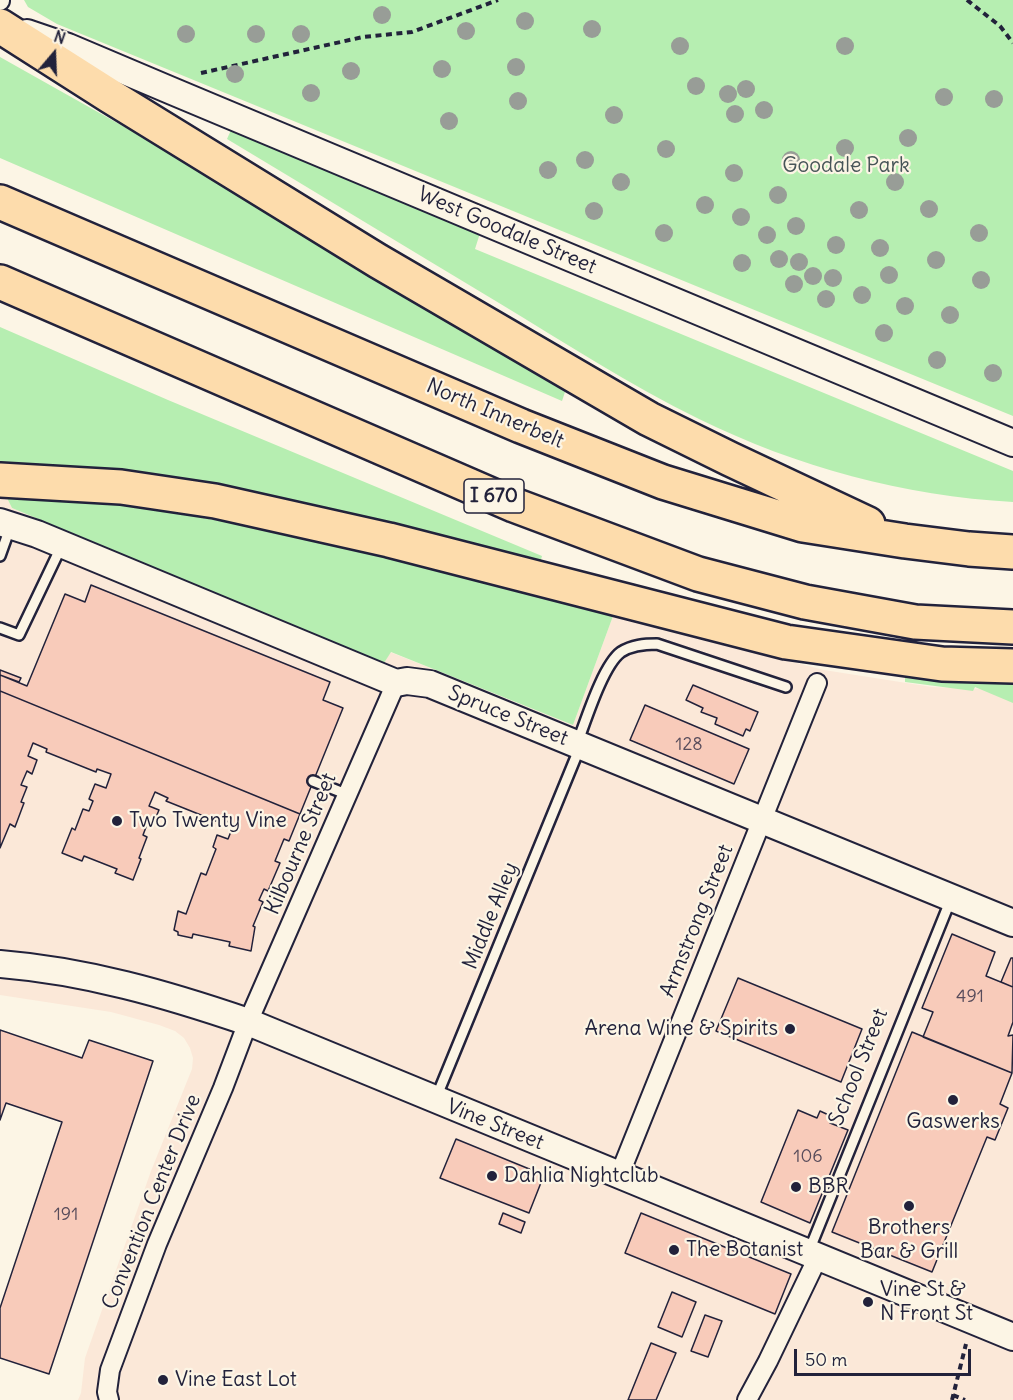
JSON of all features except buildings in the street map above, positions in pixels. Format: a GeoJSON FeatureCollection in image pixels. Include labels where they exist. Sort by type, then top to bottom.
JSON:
{"type":"FeatureCollection","features":[{"type":"Feature","properties":{"kind":"highway"},"geometry":{"type":"LineString","coordinates":[[0,24],[110,96],[359,249],[649,419],[905,541]]}},
{"type":"Feature","properties":{"kind":"highway","name":"North Innerbelt"},"geometry":{"type":"LineString","coordinates":[[0,202],[521,426],[663,482],[803,525],[905,541],[1013,552]]}},
{"type":"Feature","properties":{"kind":"highway","name":"I 670"},"geometry":{"type":"LineString","coordinates":[[0,282],[503,500],[698,574],[805,603],[915,622],[1013,627]]}},
{"type":"Feature","properties":{"kind":"highway"},"geometry":{"type":"LineString","coordinates":[[0,480],[121,488],[215,501],[389,540],[786,642],[942,664],[1013,666]]}},
{"type":"Feature","properties":{"kind":"street","name":"West Goodale Street"},"geometry":{"type":"LineString","coordinates":[[0,24],[68,47],[1013,443]]}},
{"type":"Feature","properties":{"kind":"street","name":"Spruce Street"},"geometry":{"type":"LineString","coordinates":[[6,524],[62,544],[396,683],[407,681],[430,684],[1013,923]]}},
{"type":"Feature","properties":{"kind":"street","name":"Kilbourne Street"},"geometry":{"type":"LineString","coordinates":[[248,1022],[396,683]]}},
{"type":"Feature","properties":{"kind":"street","name":"Armstrong Street"},"geometry":{"type":"LineString","coordinates":[[619,1176],[818,683]]}},
{"type":"Feature","properties":{"kind":"street","name":"Vine Street"},"geometry":{"type":"LineString","coordinates":[[0,964],[69,972],[118,982],[248,1022],[1013,1337]]}},
{"type":"Feature","properties":{"kind":"street","name":"Convention Center Drive"},"geometry":{"type":"LineString","coordinates":[[109,1400],[107,1392],[110,1370],[157,1244],[223,1088],[248,1022]]}},
{"type":"Feature","properties":{"kind":"street","name":"School Street"},"geometry":{"type":"LineString","coordinates":[[747,1400],[799,1299],[813,1255]]}},
{"type":"Feature","properties":{"kind":"lane"},"geometry":{"type":"LineString","coordinates":[[0,556],[6,524]]}},
{"type":"Feature","properties":{"kind":"lane"},"geometry":{"type":"LineString","coordinates":[[0,628],[19,635],[62,544]]}},
{"type":"Feature","properties":{"kind":"lane","name":"Middle Alley"},"geometry":{"type":"LineString","coordinates":[[435,1100],[579,745],[608,666],[620,653],[638,644],[657,644],[786,687]]}},
{"type":"Feature","properties":{"kind":"lane"},"geometry":{"type":"LineString","coordinates":[[313,781],[346,794]]}},
{"type":"Feature","properties":{"kind":"lane","name":"School Street"},"geometry":{"type":"LineString","coordinates":[[813,1255],[951,898]]}},
{"type":"Feature","properties":{"kind":"path"},"geometry":{"type":"LineString","coordinates":[[201,73],[363,37],[412,32],[498,0]]}},
{"type":"Feature","properties":{"kind":"path"},"geometry":{"type":"LineString","coordinates":[[967,0],[1000,26],[1013,44]]}},
{"type":"Feature","properties":{"kind":"path"},"geometry":{"type":"LineString","coordinates":[[965,1400],[952,1398],[967,1340]]}},
{"type":"Feature","properties":{"kind":"shaded area"},"geometry":{"type":"Polygon","coordinates":[[[0,494],[6,496],[12,508],[384,663],[390,652],[573,725],[613,616],[824,670],[932,687],[1013,690],[1013,1400],[78,1400],[81,1393],[85,1358],[151,1171],[192,1069],[193,1058],[184,1038],[175,1031],[159,1025],[111,1012],[0,995],[0,494]]]}},
{"type":"Feature","properties":{"kind":"green space","name":"Goodale Park"},"geometry":{"type":"Polygon","coordinates":[[[24,0],[1013,0],[1013,416],[57,24],[28,7],[24,0]]]}},
{"type":"Feature","properties":{"kind":"green space"},"geometry":{"type":"Polygon","coordinates":[[[0,57],[144,138],[565,392],[562,401],[0,158],[0,57]]]}},
{"type":"Feature","properties":{"kind":"green space"},"geometry":{"type":"Polygon","coordinates":[[[231,130],[481,230],[475,249],[1013,471],[1013,502],[932,493],[852,476],[774,451],[699,419],[598,363],[227,139],[231,130]]]}},
{"type":"Feature","properties":{"kind":"green space"},"geometry":{"type":"Polygon","coordinates":[[[0,327],[168,400],[542,556],[540,563],[139,477],[0,462],[0,327]]]}},
{"type":"Feature","properties":{"kind":"green space"},"geometry":{"type":"Polygon","coordinates":[[[6,496],[106,503],[234,524],[361,551],[613,616],[573,725],[391,652],[384,663],[12,508],[6,496]]]}},
{"type":"Feature","properties":{"kind":"green space"},"geometry":{"type":"Polygon","coordinates":[[[905,678],[1013,684],[1013,703],[975,687],[973,691],[905,682],[905,678]]]}},
{"type":"Feature","properties":{"kind":"place","name":"Two Twenty Vine"},"geometry":{"type":"Point","coordinates":[117,821]}},
{"type":"Feature","properties":{"kind":"place","name":"Arena Wine & Spirits"},"geometry":{"type":"Point","coordinates":[790,1029]}},
{"type":"Feature","properties":{"kind":"place","name":"Gaswerks"},"geometry":{"type":"Point","coordinates":[953,1100]}},
{"type":"Feature","properties":{"kind":"place","name":"Dahlia Nightclub"},"geometry":{"type":"Point","coordinates":[492,1176]}},
{"type":"Feature","properties":{"kind":"place","name":"BBR"},"geometry":{"type":"Point","coordinates":[796,1187]}},
{"type":"Feature","properties":{"kind":"place","name":"Brothers Bar & Grill"},"geometry":{"type":"Point","coordinates":[909,1206]}},
{"type":"Feature","properties":{"kind":"place","name":"The Botanist"},"geometry":{"type":"Point","coordinates":[674,1250]}},
{"type":"Feature","properties":{"kind":"place","name":"Vine St & N Front St"},"geometry":{"type":"Point","coordinates":[868,1302]}},
{"type":"Feature","properties":{"kind":"place","name":"Vine East Lot"},"geometry":{"type":"Point","coordinates":[163,1380]}}]}
